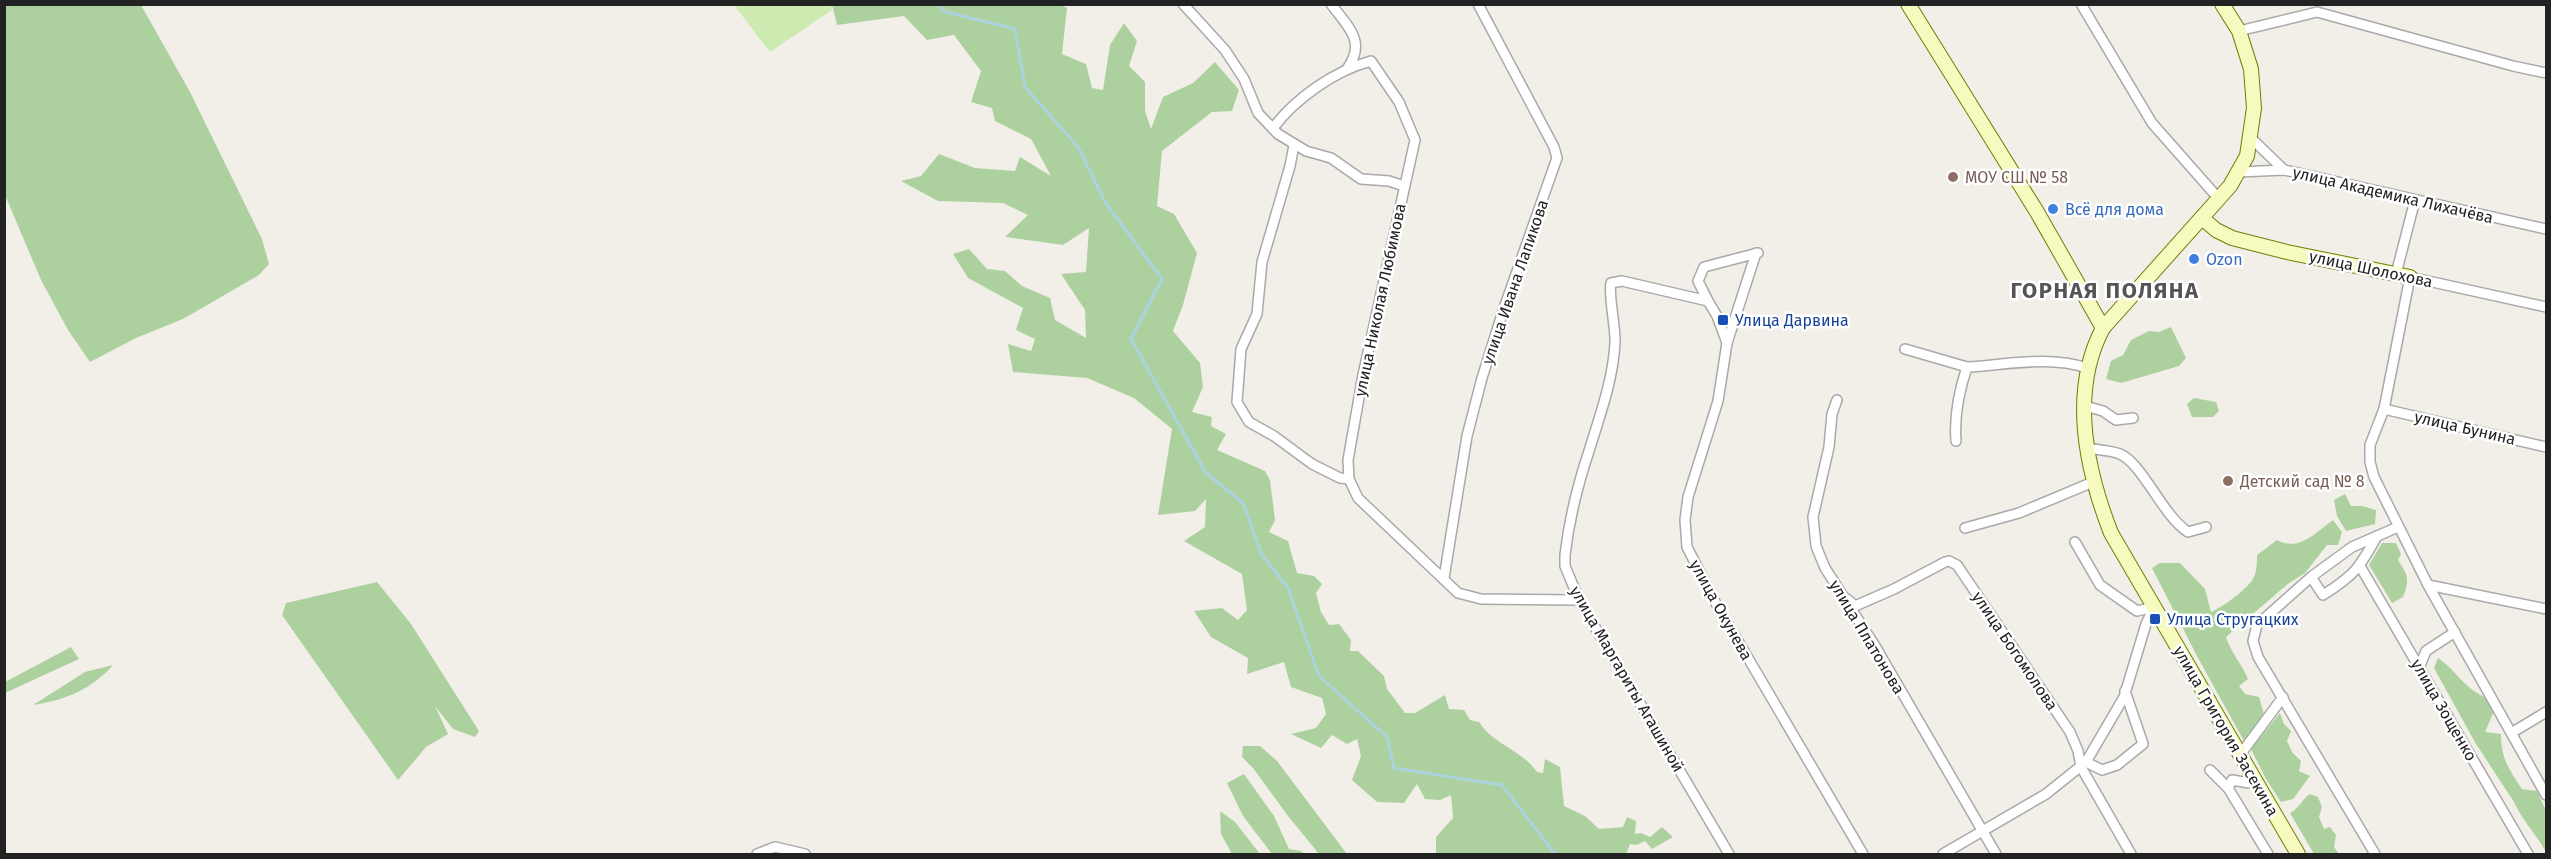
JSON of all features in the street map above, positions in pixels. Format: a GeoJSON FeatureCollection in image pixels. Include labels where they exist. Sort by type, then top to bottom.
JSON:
{"type":"FeatureCollection","features":[{"type":"Feature","properties":{"kind":"main road"},"geometry":{"type":"LineString","coordinates":[[1908,4],[2037,212],[2103,328]]}},
{"type":"Feature","properties":{"kind":"main road","name":"улица Григория Засекина"},"geometry":{"type":"LineString","coordinates":[[2222,4],[2239,31],[2251,69],[2254,89],[2251,138],[2247,156],[2239,172],[2219,199],[2103,328],[2094,346],[2087,369],[2085,406],[2087,448],[2093,483],[2111,533],[2298,855]]}},
{"type":"Feature","properties":{"kind":"main road","name":"улица Шолохова"},"geometry":{"type":"LineString","coordinates":[[2202,218],[2216,230],[2232,238],[2403,275]]}},
{"type":"Feature","properties":{"kind":"street"},"geometry":{"type":"LineString","coordinates":[[1183,4],[1225,50],[1244,79],[1258,113],[1273,128],[1294,145],[1330,158],[1361,179],[1389,181],[1404,186]]}},
{"type":"Feature","properties":{"kind":"street"},"geometry":{"type":"LineString","coordinates":[[1273,128],[1302,98],[1347,70],[1355,56],[1356,38],[1330,4]]}},
{"type":"Feature","properties":{"kind":"street","name":"улица Ивана Лапикова"},"geometry":{"type":"LineString","coordinates":[[1444,578],[1463,460],[1482,378],[1557,158],[1554,147],[1513,67],[1478,4]]}},
{"type":"Feature","properties":{"kind":"street"},"geometry":{"type":"LineString","coordinates":[[2081,4],[2152,123],[2219,199]]}},
{"type":"Feature","properties":{"kind":"street"},"geometry":{"type":"LineString","coordinates":[[2239,31],[2317,12],[2513,66],[2547,73]]}},
{"type":"Feature","properties":{"kind":"street","name":"улица Николая Любимова"},"geometry":{"type":"LineString","coordinates":[[1347,70],[1371,60],[1399,102],[1415,140],[1363,375],[1348,460],[1349,479]]}},
{"type":"Feature","properties":{"kind":"street"},"geometry":{"type":"LineString","coordinates":[[2251,138],[2284,170]]}},
{"type":"Feature","properties":{"kind":"street"},"geometry":{"type":"LineString","coordinates":[[1294,145],[1262,262],[1257,314],[1241,349],[1237,402],[1249,422],[1274,436],[1312,464],[1340,478],[1349,479],[1358,498],[1458,592],[1481,599],[1579,600]]}},
{"type":"Feature","properties":{"kind":"street","name":"улица Академика Лихачёва"},"geometry":{"type":"LineString","coordinates":[[2239,172],[2284,170],[2547,229]]}},
{"type":"Feature","properties":{"kind":"street"},"geometry":{"type":"LineString","coordinates":[[2415,200],[2384,409],[2370,445],[2370,462],[2374,477],[2428,585],[2547,795]]}},
{"type":"Feature","properties":{"kind":"street","name":"улица Окунева"},"geometry":{"type":"LineString","coordinates":[[1708,302],[1698,280],[1704,267],[1757,253],[1727,343],[1718,401],[1688,497],[1685,520],[1687,547],[1714,600],[1863,855]]}},
{"type":"Feature","properties":{"kind":"street","name":"улица Шолохова"},"geometry":{"type":"LineString","coordinates":[[2403,275],[2547,307]]}},
{"type":"Feature","properties":{"kind":"street","name":"улица Маргариты Агашиной"},"geometry":{"type":"LineString","coordinates":[[1708,302],[1622,281],[1611,284],[1609,288],[1614,313],[1615,341],[1613,366],[1598,426],[1589,451],[1565,555],[1565,566],[1579,600],[1729,855]]}},
{"type":"Feature","properties":{"kind":"street"},"geometry":{"type":"LineString","coordinates":[[1708,302],[1717,316],[1727,343]]}},
{"type":"Feature","properties":{"kind":"street"},"geometry":{"type":"LineString","coordinates":[[1905,349],[1967,367],[2046,361],[2068,362],[2087,369]]}},
{"type":"Feature","properties":{"kind":"street"},"geometry":{"type":"LineString","coordinates":[[1956,441],[1956,412],[1960,386],[1967,367]]}},
{"type":"Feature","properties":{"kind":"street","name":"улица Платонова"},"geometry":{"type":"LineString","coordinates":[[1837,400],[1832,414],[1829,447],[1813,517],[1816,546],[1825,568],[1867,634],[1996,855]]}},
{"type":"Feature","properties":{"kind":"street"},"geometry":{"type":"LineString","coordinates":[[2085,406],[2103,411],[2116,420],[2133,418]]}},
{"type":"Feature","properties":{"kind":"street","name":"улица Бунина"},"geometry":{"type":"LineString","coordinates":[[2384,409],[2547,447]]}},
{"type":"Feature","properties":{"kind":"street"},"geometry":{"type":"LineString","coordinates":[[2087,448],[2119,454],[2129,460],[2179,527],[2187,532],[2206,527]]}},
{"type":"Feature","properties":{"kind":"street"},"geometry":{"type":"LineString","coordinates":[[1965,528],[2019,513],[2093,483]]}},
{"type":"Feature","properties":{"kind":"street"},"geometry":{"type":"LineString","coordinates":[[2375,855],[2258,657],[2253,641],[2257,625],[2311,577],[2352,547],[2398,527]]}},
{"type":"Feature","properties":{"kind":"street"},"geometry":{"type":"LineString","coordinates":[[2311,577],[2323,595],[2350,579],[2377,536]]}},
{"type":"Feature","properties":{"kind":"street"},"geometry":{"type":"LineString","coordinates":[[1943,855],[2046,794],[2083,764],[2125,691],[2154,608],[2137,611],[2100,585],[2075,542]]}},
{"type":"Feature","properties":{"kind":"street","name":"улица Богомолова"},"geometry":{"type":"LineString","coordinates":[[1860,603],[1894,589],[1945,562],[1950,561],[1957,565],[2070,732],[2083,764],[2131,855]]}},
{"type":"Feature","properties":{"kind":"street","name":"улица Зощенко"},"geometry":{"type":"LineString","coordinates":[[2360,566],[2528,855]]}},
{"type":"Feature","properties":{"kind":"street"},"geometry":{"type":"LineString","coordinates":[[2428,585],[2547,609]]}},
{"type":"Feature","properties":{"kind":"street"},"geometry":{"type":"LineString","coordinates":[[1842,594],[1855,606],[1860,603]]}},
{"type":"Feature","properties":{"kind":"street"},"geometry":{"type":"LineString","coordinates":[[1860,603],[1855,609],[1867,634]]}},
{"type":"Feature","properties":{"kind":"street"},"geometry":{"type":"LineString","coordinates":[[2419,668],[2426,651],[2455,632]]}},
{"type":"Feature","properties":{"kind":"street"},"geometry":{"type":"LineString","coordinates":[[2083,764],[2102,770],[2109,768],[2117,765],[2143,744],[2125,691]]}},
{"type":"Feature","properties":{"kind":"street"},"geometry":{"type":"LineString","coordinates":[[2240,755],[2283,697]]}},
{"type":"Feature","properties":{"kind":"street"},"geometry":{"type":"LineString","coordinates":[[2513,732],[2547,712]]}},
{"type":"Feature","properties":{"kind":"street","name":"улица Григория Засекина"},"geometry":{"type":"LineString","coordinates":[[2210,770],[2229,788],[2268,855]]}},
{"type":"Feature","properties":{"kind":"street"},"geometry":{"type":"LineString","coordinates":[[2229,788],[2232,780],[2248,783],[2254,779]]}},
{"type":"Feature","properties":{"kind":"street"},"geometry":{"type":"LineString","coordinates":[[757,855],[775,847],[805,855]]}},
{"type":"Feature","properties":{"kind":"green space"},"geometry":{"type":"Polygon","coordinates":[[[5,4],[141,5],[190,92],[262,239],[269,264],[259,275],[183,319],[136,338],[90,362],[68,330],[41,280],[5,195],[5,4]]]}},
{"type":"Feature","properties":{"kind":"green space"},"geometry":{"type":"Polygon","coordinates":[[[734,5],[831,5],[832,10],[770,52],[734,5]]]}},
{"type":"Feature","properties":{"kind":"green space"},"geometry":{"type":"Polygon","coordinates":[[[832,5],[1061,5],[1067,8],[1062,54],[1086,64],[1092,88],[1103,90],[1110,45],[1124,23],[1137,41],[1129,66],[1145,82],[1145,111],[1151,129],[1163,97],[1193,83],[1215,62],[1239,90],[1232,111],[1212,112],[1162,151],[1157,206],[1174,214],[1197,253],[1183,305],[1173,331],[1200,363],[1203,387],[1192,412],[1212,417],[1211,426],[1226,434],[1217,450],[1265,471],[1270,480],[1275,520],[1269,532],[1288,541],[1297,573],[1314,576],[1322,584],[1316,593],[1321,612],[1329,625],[1339,624],[1351,640],[1350,651],[1358,651],[1384,676],[1387,689],[1405,713],[1415,713],[1445,695],[1449,709],[1464,710],[1470,720],[1479,722],[1492,736],[1531,764],[1537,772],[1543,773],[1545,759],[1560,767],[1564,806],[1585,816],[1599,829],[1623,827],[1627,817],[1636,821],[1635,834],[1641,833],[1650,837],[1662,827],[1673,837],[1652,849],[1645,841],[1637,845],[1630,844],[1626,854],[1436,854],[1436,837],[1453,818],[1451,795],[1440,800],[1425,799],[1417,784],[1404,803],[1377,802],[1352,780],[1361,756],[1357,739],[1347,744],[1332,735],[1321,748],[1291,734],[1316,728],[1326,714],[1322,698],[1291,687],[1284,662],[1247,674],[1248,658],[1211,637],[1194,611],[1222,608],[1238,620],[1247,610],[1242,574],[1184,541],[1205,527],[1206,499],[1195,511],[1158,515],[1172,429],[1134,398],[1087,378],[1013,372],[1008,344],[1031,351],[1035,339],[1016,330],[1023,308],[968,278],[953,254],[969,249],[987,269],[1005,271],[1022,286],[1050,298],[1055,320],[1086,338],[1085,310],[1061,274],[1086,272],[1089,228],[1063,245],[1005,237],[1028,215],[1003,203],[938,201],[901,181],[921,176],[939,154],[975,168],[1015,171],[1020,157],[1051,176],[1031,139],[995,121],[992,108],[971,102],[981,71],[954,35],[927,40],[904,16],[837,25],[832,5]]]}},
{"type":"Feature","properties":{"kind":"green space"},"geometry":{"type":"Polygon","coordinates":[[[2171,327],[2186,358],[2179,366],[2121,383],[2106,379],[2111,361],[2123,355],[2131,340],[2149,331],[2159,332],[2171,327]]]}},
{"type":"Feature","properties":{"kind":"green space"},"geometry":{"type":"Polygon","coordinates":[[[2194,398],[2216,402],[2219,411],[2213,417],[2192,417],[2187,404],[2194,398]]]}},
{"type":"Feature","properties":{"kind":"green space"},"geometry":{"type":"Polygon","coordinates":[[[2345,494],[2351,506],[2376,510],[2375,524],[2346,531],[2337,516],[2334,500],[2345,494]]]}},
{"type":"Feature","properties":{"kind":"green space"},"geometry":{"type":"Polygon","coordinates":[[[2333,520],[2342,532],[2338,545],[2327,545],[2305,573],[2289,583],[2226,637],[2248,679],[2239,686],[2245,694],[2259,697],[2264,714],[2244,741],[2152,568],[2160,563],[2180,563],[2205,589],[2211,612],[2234,598],[2250,583],[2255,573],[2257,555],[2277,540],[2292,544],[2300,542],[2333,520]]]}},
{"type":"Feature","properties":{"kind":"green space"},"geometry":{"type":"Polygon","coordinates":[[[2382,543],[2396,543],[2401,554],[2398,560],[2407,578],[2403,597],[2392,603],[2369,565],[2382,543]]]}},
{"type":"Feature","properties":{"kind":"green space"},"geometry":{"type":"Polygon","coordinates":[[[377,582],[411,624],[479,731],[475,737],[453,729],[435,706],[448,734],[426,747],[398,780],[282,615],[286,603],[377,582]]]}},
{"type":"Feature","properties":{"kind":"green space"},"geometry":{"type":"Polygon","coordinates":[[[71,647],[79,659],[5,693],[5,682],[71,647]]]}},
{"type":"Feature","properties":{"kind":"green space"},"geometry":{"type":"Polygon","coordinates":[[[2438,658],[2469,687],[2488,700],[2495,709],[2485,732],[2501,734],[2504,757],[2513,776],[2522,789],[2537,791],[2546,811],[2546,852],[2476,744],[2434,668],[2438,658]]]}},
{"type":"Feature","properties":{"kind":"green space"},"geometry":{"type":"Polygon","coordinates":[[[113,665],[96,681],[67,697],[33,705],[85,672],[113,665]]]}},
{"type":"Feature","properties":{"kind":"green space"},"geometry":{"type":"Polygon","coordinates":[[[2280,713],[2284,724],[2291,731],[2287,741],[2292,752],[2301,761],[2299,771],[2310,776],[2293,799],[2281,802],[2251,749],[2280,713]]]}},
{"type":"Feature","properties":{"kind":"green space"},"geometry":{"type":"Polygon","coordinates":[[[1243,746],[1260,746],[1277,761],[1347,854],[1319,854],[1242,757],[1243,746]]]}},
{"type":"Feature","properties":{"kind":"green space"},"geometry":{"type":"Polygon","coordinates":[[[1244,774],[1274,816],[1289,849],[1301,851],[1304,854],[1272,854],[1243,816],[1227,783],[1244,774]]]}},
{"type":"Feature","properties":{"kind":"green space"},"geometry":{"type":"Polygon","coordinates":[[[2310,794],[2318,797],[2322,807],[2319,817],[2324,829],[2330,827],[2336,835],[2334,847],[2339,854],[2314,854],[2290,813],[2310,794]]]}},
{"type":"Feature","properties":{"kind":"green space"},"geometry":{"type":"Polygon","coordinates":[[[1220,811],[1235,822],[1260,854],[1232,854],[1221,834],[1220,811]]]}},
{"type":"Feature","properties":{"kind":"waterway"},"geometry":{"type":"LineString","coordinates":[[940,4],[942,11],[1015,29],[1025,87],[1078,147],[1105,202],[1162,279],[1131,339],[1206,473],[1243,503],[1262,555],[1288,588],[1319,676],[1387,737],[1394,768],[1502,785],[1555,854]]}},
{"type":"Feature","properties":{"kind":"place","name":"МОУ СШ № 58"},"geometry":{"type":"Point","coordinates":[1953,177]}},
{"type":"Feature","properties":{"kind":"place","name":"Всё для дома"},"geometry":{"type":"Point","coordinates":[2053,209]}},
{"type":"Feature","properties":{"kind":"place","name":"Ozon"},"geometry":{"type":"Point","coordinates":[2194,259]}},
{"type":"Feature","properties":{"kind":"place","name":"Улица Дарвина"},"geometry":{"type":"Point","coordinates":[1723,320]}},
{"type":"Feature","properties":{"kind":"place","name":"Детский сад № 8"},"geometry":{"type":"Point","coordinates":[2228,481]}},
{"type":"Feature","properties":{"kind":"place","name":"Улица Стругацких"},"geometry":{"type":"Point","coordinates":[2155,619]}},
{"type":"Feature","properties":{"kind":"district","name":"ГОРНАЯ ПОЛЯНА"},"geometry":{"type":"Point","coordinates":[2105,290]}}]}
